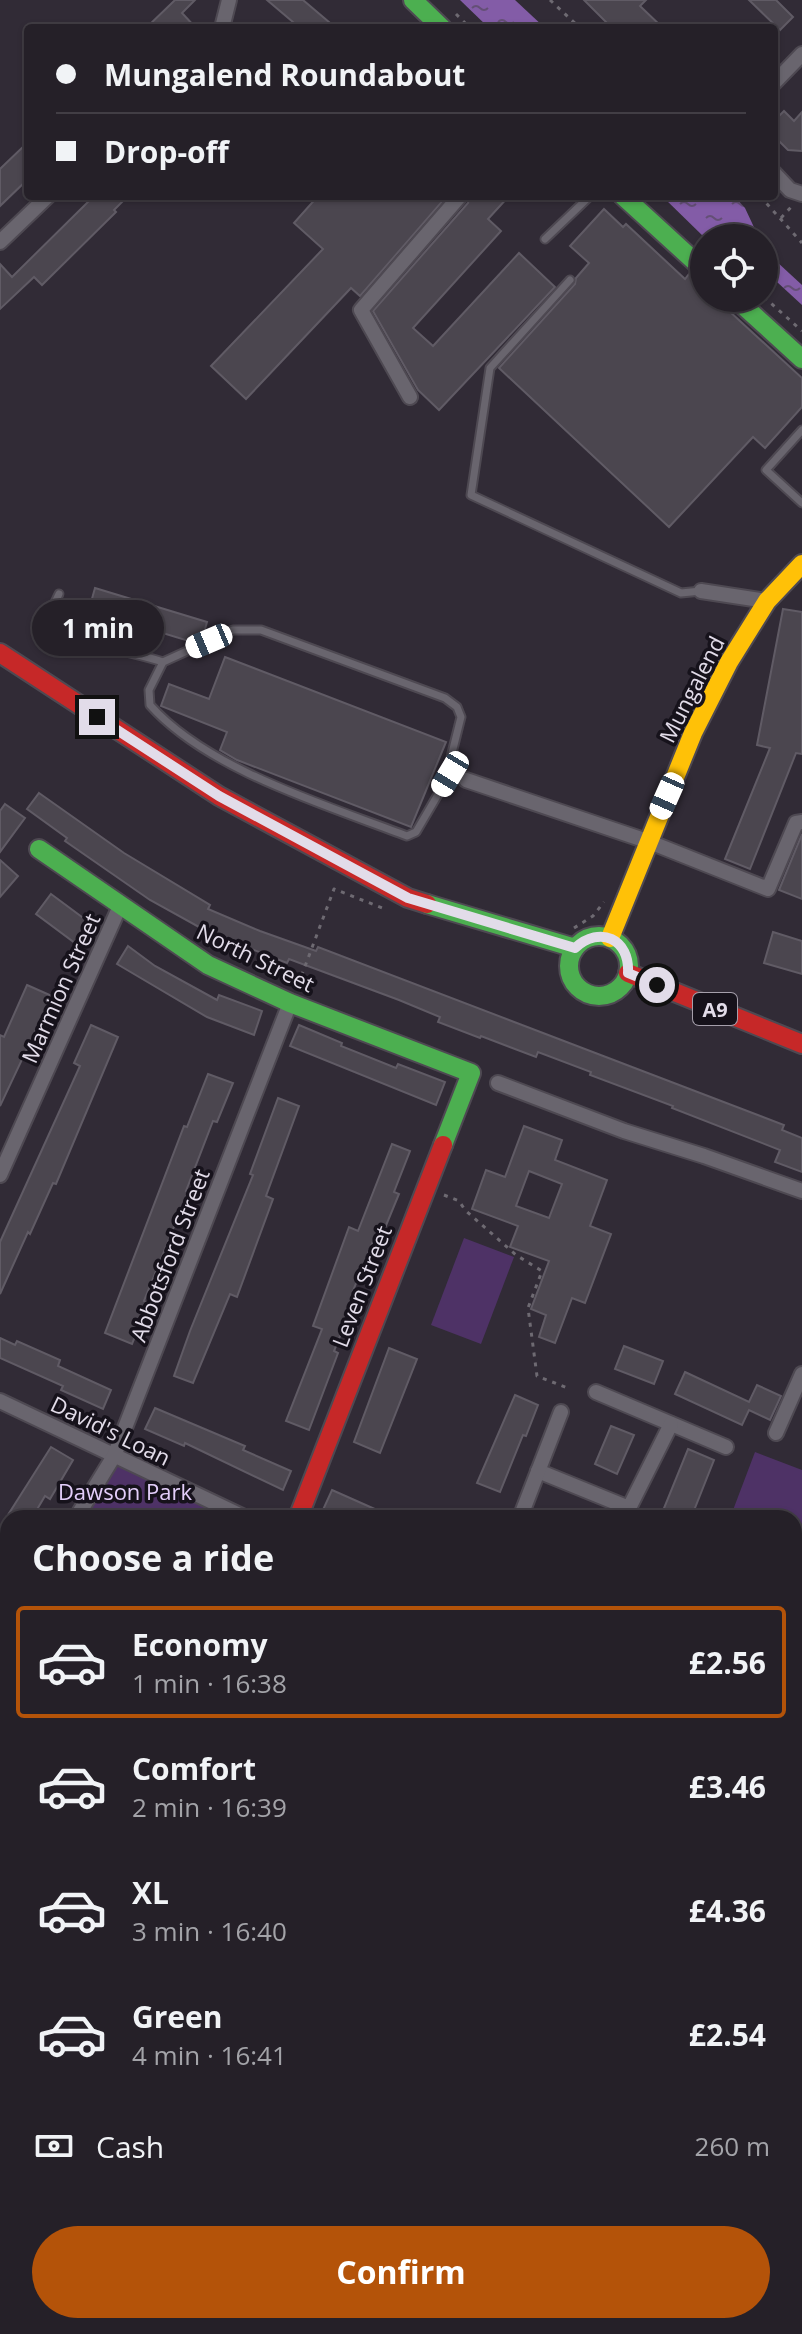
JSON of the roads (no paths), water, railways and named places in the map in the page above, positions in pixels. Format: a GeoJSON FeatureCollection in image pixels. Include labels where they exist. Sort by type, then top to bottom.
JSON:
{"type":"FeatureCollection","features":[{"type":"Feature","properties":{"kind":"street"},"geometry":{"type":"LineString","coordinates":[[223,24],[229,0]]}},
{"type":"Feature","properties":{"kind":"street"},"geometry":{"type":"LineString","coordinates":[[413,0],[438,24]]}},
{"type":"Feature","properties":{"kind":"street"},"geometry":{"type":"LineString","coordinates":[[778,79],[802,54]]}},
{"type":"Feature","properties":{"kind":"street"},"geometry":{"type":"LineString","coordinates":[[778,177],[790,190],[802,194]]}},
{"type":"Feature","properties":{"kind":"street"},"geometry":{"type":"LineString","coordinates":[[0,242],[44,200]]}},
{"type":"Feature","properties":{"kind":"street"},"geometry":{"type":"LineString","coordinates":[[410,397],[361,310],[457,200]]}},
{"type":"Feature","properties":{"kind":"street"},"geometry":{"type":"LineString","coordinates":[[627,200],[690,257]]}},
{"type":"Feature","properties":{"kind":"street"},"geometry":{"type":"LineString","coordinates":[[750,312],[802,359]]}},
{"type":"Feature","properties":{"kind":"street","name":"Mungalend"},"geometry":{"type":"LineString","coordinates":[[610,938],[693,733],[729,662],[767,601],[802,564]]}},
{"type":"Feature","properties":{"kind":"street"},"geometry":{"type":"LineString","coordinates":[[701,591],[767,601]]}},
{"type":"Feature","properties":{"kind":"street"},"geometry":{"type":"LineString","coordinates":[[0,653],[219,796],[408,898],[575,948]]}},
{"type":"Feature","properties":{"kind":"street"},"geometry":{"type":"LineString","coordinates":[[466,780],[647,841],[768,889],[796,823],[802,822]]}},
{"type":"Feature","properties":{"kind":"street","name":"North Street"},"geometry":{"type":"LineString","coordinates":[[39,849],[208,965],[290,1003],[471,1073]]}},
{"type":"Feature","properties":{"kind":"street","name":"Marmion Street"},"geometry":{"type":"LineString","coordinates":[[0,1175],[120,906]]}},
{"type":"Feature","properties":{"kind":"street"},"geometry":{"type":"LineString","coordinates":[[591,937],[610,938],[625,953],[629,963],[628,973],[616,990],[596,996],[577,987],[569,968],[575,948],[591,937]]}},
{"type":"Feature","properties":{"kind":"street","name":"A9"},"geometry":{"type":"LineString","coordinates":[[628,973],[802,1044]]}},
{"type":"Feature","properties":{"kind":"street","name":"Abbotsford Street"},"geometry":{"type":"LineString","coordinates":[[81,1510],[114,1456],[290,1003]]}},
{"type":"Feature","properties":{"kind":"street","name":"Leven Street"},"geometry":{"type":"LineString","coordinates":[[301,1510],[471,1073]]}},
{"type":"Feature","properties":{"kind":"street"},"geometry":{"type":"LineString","coordinates":[[498,1083],[624,1131],[802,1191]]}},
{"type":"Feature","properties":{"kind":"street"},"geometry":{"type":"LineString","coordinates":[[776,1433],[802,1374]]}},
{"type":"Feature","properties":{"kind":"street"},"geometry":{"type":"LineString","coordinates":[[596,1392],[726,1447]]}},
{"type":"Feature","properties":{"kind":"street","name":"David's Loan"},"geometry":{"type":"LineString","coordinates":[[0,1401],[229,1510]]}},
{"type":"Feature","properties":{"kind":"street"},"geometry":{"type":"LineString","coordinates":[[523,1510],[561,1412]]}},
{"type":"Feature","properties":{"kind":"street"},"geometry":{"type":"LineString","coordinates":[[538,1471],[629,1508],[671,1424]]}},
{"type":"Feature","properties":{"kind":"lane"},"geometry":{"type":"LineString","coordinates":[[545,239],[586,200]]}},
{"type":"Feature","properties":{"kind":"lane"},"geometry":{"type":"LineString","coordinates":[[570,280],[490,368],[471,495],[681,593],[701,591]]}},
{"type":"Feature","properties":{"kind":"lane"},"geometry":{"type":"LineString","coordinates":[[802,430],[766,470],[802,503]]}},
{"type":"Feature","properties":{"kind":"lane"},"geometry":{"type":"LineString","coordinates":[[59,594],[49,615],[57,624],[101,647],[130,651],[163,662]]}},
{"type":"Feature","properties":{"kind":"lane"},"geometry":{"type":"LineString","coordinates":[[233,630],[261,630],[445,698],[457,707],[461,717],[452,746],[450,774],[416,832],[407,836],[271,784],[188,738],[150,705],[149,690],[163,662],[233,630]]}},
{"type":"Feature","properties":{"kind":"lane"},"geometry":{"type":"LineString","coordinates":[[450,774],[466,780]]}},
{"type":"Feature","properties":{"kind":"water"},"geometry":{"type":"Polygon","coordinates":[[[460,0],[515,0],[541,24],[485,24],[460,0]]]}},
{"type":"Feature","properties":{"kind":"water"},"geometry":{"type":"Polygon","coordinates":[[[666,200],[738,200],[752,224],[691,224],[666,200]]]}},
{"type":"Feature","properties":{"kind":"water"},"geometry":{"type":"Polygon","coordinates":[[[778,263],[802,285],[802,305],[778,283],[778,263]]]}},
{"type":"Feature","properties":{"kind":"park label","name":"Dawson Park"},"geometry":{"type":"Point","coordinates":[125,1491]}}]}
